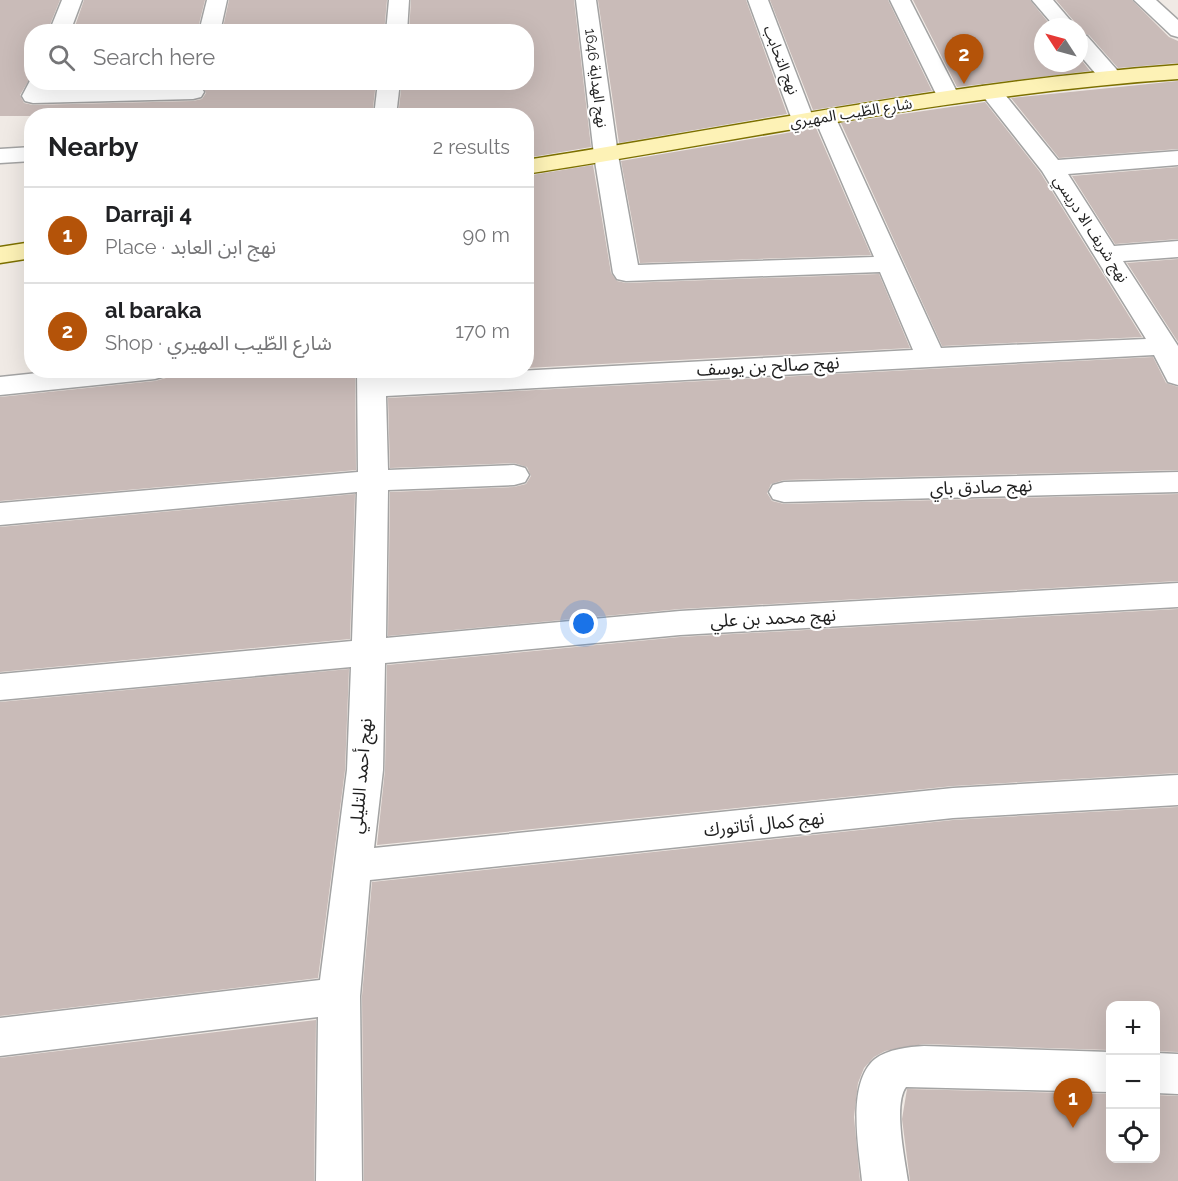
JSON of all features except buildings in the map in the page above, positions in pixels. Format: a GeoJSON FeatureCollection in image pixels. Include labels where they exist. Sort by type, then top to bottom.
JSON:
{"type":"FeatureCollection","features":[{"type":"Feature","properties":{"kind":"street"},"geometry":{"type":"LineString","coordinates":[[62,24],[72,0]]}},
{"type":"Feature","properties":{"kind":"street"},"geometry":{"type":"LineString","coordinates":[[211,24],[217,0]]}},
{"type":"Feature","properties":{"kind":"street"},"geometry":{"type":"LineString","coordinates":[[397,24],[399,0]]}},
{"type":"Feature","properties":{"kind":"street","name":"نهج الهداية 1646"},"geometry":{"type":"LineString","coordinates":[[586,0],[606,155]]}},
{"type":"Feature","properties":{"kind":"street","name":"نهج التحابب"},"geometry":{"type":"LineString","coordinates":[[758,0],[814,118],[889,264],[931,358]]}},
{"type":"Feature","properties":{"kind":"street"},"geometry":{"type":"LineString","coordinates":[[900,0],[949,98]]}},
{"type":"Feature","properties":{"kind":"street"},"geometry":{"type":"LineString","coordinates":[[1042,0],[1058,18]]}},
{"type":"Feature","properties":{"kind":"street"},"geometry":{"type":"LineString","coordinates":[[1144,0],[1178,31]]}},
{"type":"Feature","properties":{"kind":"street"},"geometry":{"type":"LineString","coordinates":[[1088,51],[1109,75]]}},
{"type":"Feature","properties":{"kind":"street","name":"شارع الطّيب المهيري"},"geometry":{"type":"LineString","coordinates":[[534,166],[814,118],[990,91],[1109,75],[1178,72]]}},
{"type":"Feature","properties":{"kind":"street"},"geometry":{"type":"LineString","coordinates":[[36,90],[33,96],[141,90]]}},
{"type":"Feature","properties":{"kind":"street"},"geometry":{"type":"LineString","coordinates":[[190,108],[194,90]]}},
{"type":"Feature","properties":{"kind":"street"},"geometry":{"type":"LineString","coordinates":[[386,108],[388,90]]}},
{"type":"Feature","properties":{"kind":"street","name":"نهج شريف الا دريسي"},"geometry":{"type":"LineString","coordinates":[[990,91],[1052,168],[1164,346],[1178,376]]}},
{"type":"Feature","properties":{"kind":"street"},"geometry":{"type":"LineString","coordinates":[[0,156],[24,154]]}},
{"type":"Feature","properties":{"kind":"street"},"geometry":{"type":"LineString","coordinates":[[606,155],[626,273],[889,264]]}},
{"type":"Feature","properties":{"kind":"street"},"geometry":{"type":"LineString","coordinates":[[1052,168],[1178,158]]}},
{"type":"Feature","properties":{"kind":"street"},"geometry":{"type":"LineString","coordinates":[[1107,254],[1178,249]]}},
{"type":"Feature","properties":{"kind":"street"},"geometry":{"type":"LineString","coordinates":[[0,255],[24,251]]}},
{"type":"Feature","properties":{"kind":"street","name":"نهج صالح بن يوسف"},"geometry":{"type":"LineString","coordinates":[[534,373],[931,358],[1164,346]]}},
{"type":"Feature","properties":{"kind":"street"},"geometry":{"type":"LineString","coordinates":[[0,386],[78,378]]}},
{"type":"Feature","properties":{"kind":"street","name":"نهج صالح بن يوسف"},"geometry":{"type":"LineString","coordinates":[[371,379],[398,378]]}},
{"type":"Feature","properties":{"kind":"street","name":"نهج أحمد التليلي"},"geometry":{"type":"LineString","coordinates":[[339,1181],[339,996],[351,867],[365,770],[373,481],[371,379]]}},
{"type":"Feature","properties":{"kind":"street"},"geometry":{"type":"LineString","coordinates":[[0,514],[373,481],[514,475]]}},
{"type":"Feature","properties":{"kind":"street","name":"نهج صادق باي"},"geometry":{"type":"LineString","coordinates":[[784,492],[1178,482]]}},
{"type":"Feature","properties":{"kind":"street","name":"نهج محمد بن علي"},"geometry":{"type":"LineString","coordinates":[[0,687],[680,623],[1178,595]]}},
{"type":"Feature","properties":{"kind":"street","name":"نهج كمال أتاتورك"},"geometry":{"type":"LineString","coordinates":[[351,867],[953,803],[1178,790]]}},
{"type":"Feature","properties":{"kind":"street"},"geometry":{"type":"LineString","coordinates":[[0,1037],[339,996]]}},
{"type":"Feature","properties":{"kind":"street"},"geometry":{"type":"LineString","coordinates":[[885,1181],[879,1110],[882,1085],[894,1070],[924,1066],[1106,1072]]}},
{"type":"Feature","properties":{"kind":"street"},"geometry":{"type":"LineString","coordinates":[[1160,1073],[1178,1074]]}},
{"type":"Feature","properties":{"kind":"place","name":"al baraka"},"geometry":{"type":"Point","coordinates":[964,84]}},
{"type":"Feature","properties":{"kind":"place","name":"Darraji 4"},"geometry":{"type":"Point","coordinates":[1073,1128]}}]}
